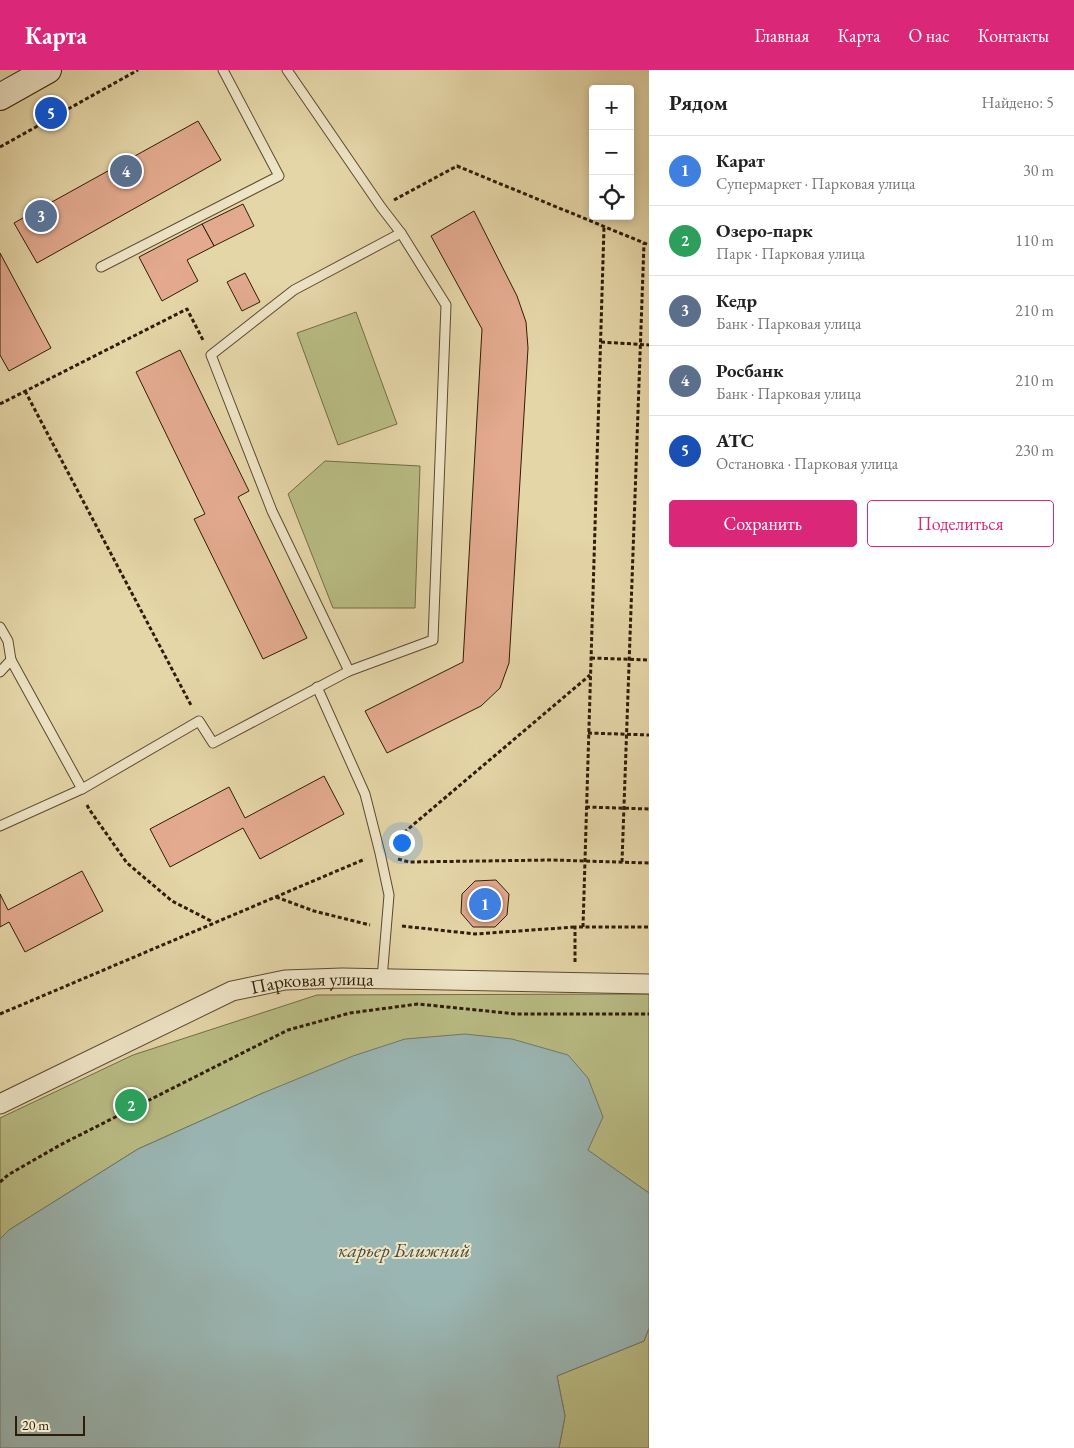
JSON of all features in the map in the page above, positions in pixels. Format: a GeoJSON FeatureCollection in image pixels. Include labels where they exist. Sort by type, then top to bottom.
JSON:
{"type":"FeatureCollection","features":[{"type":"Feature","properties":{"kind":"street"},"geometry":{"type":"LineString","coordinates":[[0,96],[48,70]]}},
{"type":"Feature","properties":{"kind":"street","name":"Парковая улица"},"geometry":{"type":"LineString","coordinates":[[0,1104],[232,992],[285,980],[382,978],[649,984]]}},
{"type":"Feature","properties":{"kind":"lane"},"geometry":{"type":"LineString","coordinates":[[101,267],[279,176],[223,70]]}},
{"type":"Feature","properties":{"kind":"lane"},"geometry":{"type":"LineString","coordinates":[[0,826],[82,789],[199,721],[213,743],[349,671],[434,640],[446,305],[401,233],[287,70]]}},
{"type":"Feature","properties":{"kind":"lane"},"geometry":{"type":"LineString","coordinates":[[349,671],[272,511],[211,355],[294,290],[401,233]]}},
{"type":"Feature","properties":{"kind":"lane"},"geometry":{"type":"LineString","coordinates":[[0,627],[8,641],[12,660],[82,789]]}},
{"type":"Feature","properties":{"kind":"lane"},"geometry":{"type":"LineString","coordinates":[[0,672],[12,660]]}},
{"type":"Feature","properties":{"kind":"lane"},"geometry":{"type":"LineString","coordinates":[[317,687],[365,794],[380,853],[389,894],[382,978]]}},
{"type":"Feature","properties":{"kind":"path"},"geometry":{"type":"LineString","coordinates":[[0,147],[138,70]]}},
{"type":"Feature","properties":{"kind":"path"},"geometry":{"type":"LineString","coordinates":[[381,207],[457,166],[649,245]]}},
{"type":"Feature","properties":{"kind":"path"},"geometry":{"type":"LineString","coordinates":[[583,927],[604,227]]}},
{"type":"Feature","properties":{"kind":"path"},"geometry":{"type":"LineString","coordinates":[[622,862],[644,243]]}},
{"type":"Feature","properties":{"kind":"path"},"geometry":{"type":"LineString","coordinates":[[0,404],[187,309],[211,355]]}},
{"type":"Feature","properties":{"kind":"path"},"geometry":{"type":"LineString","coordinates":[[600,342],[649,345]]}},
{"type":"Feature","properties":{"kind":"path"},"geometry":{"type":"LineString","coordinates":[[25,391],[199,721]]}},
{"type":"Feature","properties":{"kind":"path"},"geometry":{"type":"LineString","coordinates":[[591,658],[649,660]]}},
{"type":"Feature","properties":{"kind":"path"},"geometry":{"type":"LineString","coordinates":[[0,1014],[380,853],[590,675]]}},
{"type":"Feature","properties":{"kind":"path"},"geometry":{"type":"LineString","coordinates":[[588,733],[649,735]]}},
{"type":"Feature","properties":{"kind":"path"},"geometry":{"type":"LineString","coordinates":[[82,789],[89,810],[127,863],[172,901],[214,923]]}},
{"type":"Feature","properties":{"kind":"path"},"geometry":{"type":"LineString","coordinates":[[586,807],[649,809]]}},
{"type":"Feature","properties":{"kind":"path"},"geometry":{"type":"LineString","coordinates":[[380,853],[409,862],[584,860],[649,863]]}},
{"type":"Feature","properties":{"kind":"path"},"geometry":{"type":"LineString","coordinates":[[275,897],[314,911],[369,925],[414,926],[475,934],[575,927],[649,927]]}},
{"type":"Feature","properties":{"kind":"path"},"geometry":{"type":"LineString","coordinates":[[575,927],[575,982]]}},
{"type":"Feature","properties":{"kind":"path"},"geometry":{"type":"LineString","coordinates":[[0,1182],[8,1175],[60,1146],[288,1030],[350,1013],[418,1004],[516,1014],[649,1014]]}},
{"type":"Feature","properties":{"kind":"green space"},"geometry":{"type":"Polygon","coordinates":[[[356,312],[397,424],[338,445],[297,333],[356,312]]]}},
{"type":"Feature","properties":{"kind":"green space"},"geometry":{"type":"Polygon","coordinates":[[[325,461],[420,466],[415,608],[333,608],[288,494],[325,461]]]}},
{"type":"Feature","properties":{"kind":"green space"},"geometry":{"type":"Polygon","coordinates":[[[649,994],[649,1193],[587,1150],[263,1093],[138,1149],[9,1230],[0,1239],[0,1118],[133,1055],[317,995],[649,994]]]}},
{"type":"Feature","properties":{"kind":"green space"},"geometry":{"type":"Polygon","coordinates":[[[649,1328],[649,1448],[559,1448],[565,1416],[557,1376],[644,1341],[649,1328]]]}},
{"type":"Feature","properties":{"kind":"water","name":"карьер Ближний"},"geometry":{"type":"Polygon","coordinates":[[[465,1034],[512,1039],[568,1055],[588,1078],[603,1117],[588,1150],[649,1193],[649,1328],[644,1341],[557,1376],[565,1416],[559,1448],[0,1448],[0,1239],[9,1230],[138,1149],[263,1093],[353,1056],[405,1039],[465,1034]]]}},
{"type":"Feature","properties":{"kind":"building"},"geometry":{"type":"Polygon","coordinates":[[[198,121],[221,160],[37,263],[14,223],[198,121]]]}},
{"type":"Feature","properties":{"kind":"building"},"geometry":{"type":"Polygon","coordinates":[[[243,204],[254,226],[214,246],[202,224],[243,204]]]}},
{"type":"Feature","properties":{"kind":"building"},"geometry":{"type":"Polygon","coordinates":[[[474,211],[517,296],[526,322],[528,348],[509,663],[500,688],[481,706],[387,753],[365,711],[463,662],[482,329],[431,236],[474,211]]]}},
{"type":"Feature","properties":{"kind":"building"},"geometry":{"type":"Polygon","coordinates":[[[202,224],[214,246],[187,260],[198,281],[162,301],[139,257],[202,224]]]}},
{"type":"Feature","properties":{"kind":"building"},"geometry":{"type":"Polygon","coordinates":[[[0,253],[51,348],[9,371],[0,355],[0,253]]]}},
{"type":"Feature","properties":{"kind":"building"},"geometry":{"type":"Polygon","coordinates":[[[245,273],[260,302],[242,311],[227,282],[245,273]]]}},
{"type":"Feature","properties":{"kind":"building"},"geometry":{"type":"Polygon","coordinates":[[[180,350],[249,491],[238,497],[307,638],[263,659],[194,519],[205,514],[136,372],[180,350]]]}},
{"type":"Feature","properties":{"kind":"building"},"geometry":{"type":"Polygon","coordinates":[[[324,776],[344,814],[260,859],[243,828],[170,867],[150,829],[229,787],[245,818],[324,776]]]}},
{"type":"Feature","properties":{"kind":"building"},"geometry":{"type":"Polygon","coordinates":[[[82,871],[103,911],[25,952],[9,922],[0,927],[0,894],[8,910],[82,871]]]}},
{"type":"Feature","properties":{"kind":"building"},"geometry":{"type":"Polygon","coordinates":[[[496,880],[509,894],[507,915],[495,927],[473,927],[461,913],[462,894],[475,881],[496,880]]]}},
{"type":"Feature","properties":{"kind":"place","name":"АТС"},"geometry":{"type":"Point","coordinates":[51,113]}},
{"type":"Feature","properties":{"kind":"place","name":"Росбанк"},"geometry":{"type":"Point","coordinates":[126,171]}},
{"type":"Feature","properties":{"kind":"place","name":"Кедр"},"geometry":{"type":"Point","coordinates":[41,216]}},
{"type":"Feature","properties":{"kind":"place","name":"Карат"},"geometry":{"type":"Point","coordinates":[485,904]}},
{"type":"Feature","properties":{"kind":"place","name":"Озеро-парк"},"geometry":{"type":"Point","coordinates":[131,1105]}}]}
